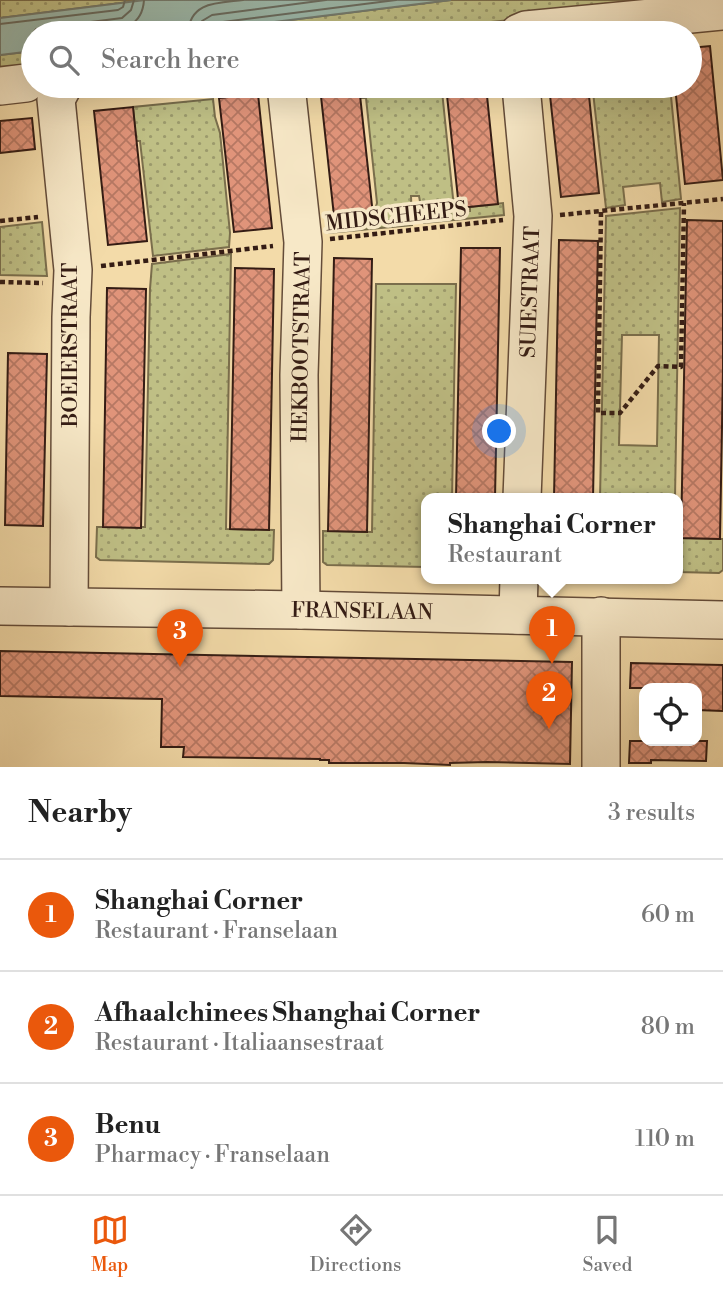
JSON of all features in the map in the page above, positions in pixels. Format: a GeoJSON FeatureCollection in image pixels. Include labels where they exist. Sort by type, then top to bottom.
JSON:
{"type":"FeatureCollection","features":[{"type":"Feature","properties":{"kind":"street"},"geometry":{"type":"LineString","coordinates":[[619,21],[723,11]]}},
{"type":"Feature","properties":{"kind":"street","name":"BOEIERSTRAAT"},"geometry":{"type":"LineString","coordinates":[[57,98],[73,270],[69,607]]}},
{"type":"Feature","properties":{"kind":"street","name":"HEKBOOTSTRAAT"},"geometry":{"type":"LineString","coordinates":[[287,98],[303,242],[299,375],[301,610]]}},
{"type":"Feature","properties":{"kind":"street","name":"SUIESTRAAT"},"geometry":{"type":"LineString","coordinates":[[522,98],[533,216],[522,493]]}},
{"type":"Feature","properties":{"kind":"street"},"geometry":{"type":"LineString","coordinates":[[518,615],[519,584]]}},
{"type":"Feature","properties":{"kind":"street","name":"FRANSELAAN"},"geometry":{"type":"LineString","coordinates":[[0,606],[723,620]]}},
{"type":"Feature","properties":{"kind":"street"},"geometry":{"type":"LineString","coordinates":[[601,616],[601,767]]}},
{"type":"Feature","properties":{"kind":"path","name":"MIDSCHEEPS"},"geometry":{"type":"LineString","coordinates":[[0,282],[48,283],[73,270],[533,216],[723,199]]}},
{"type":"Feature","properties":{"kind":"path"},"geometry":{"type":"LineString","coordinates":[[601,212],[598,413],[620,413],[658,366],[681,367],[684,203]]}},
{"type":"Feature","properties":{"kind":"path"},"geometry":{"type":"LineString","coordinates":[[0,221],[67,214]]}},
{"type":"Feature","properties":{"kind":"green space"},"geometry":{"type":"Polygon","coordinates":[[[0,0],[145,0],[0,18],[0,0]]]}},
{"type":"Feature","properties":{"kind":"green space"},"geometry":{"type":"Polygon","coordinates":[[[451,0],[698,0],[499,21],[282,21],[451,0]]]}},
{"type":"Feature","properties":{"kind":"green space"},"geometry":{"type":"Polygon","coordinates":[[[21,52],[21,70],[0,73],[0,55],[21,52]]]}},
{"type":"Feature","properties":{"kind":"green space"},"geometry":{"type":"Polygon","coordinates":[[[366,98],[443,98],[453,198],[459,208],[465,207],[466,211],[470,211],[470,207],[503,203],[504,215],[424,223],[419,196],[411,196],[412,225],[329,233],[329,222],[373,217],[377,203],[366,98]]]}},
{"type":"Feature","properties":{"kind":"green space"},"geometry":{"type":"Polygon","coordinates":[[[594,98],[671,98],[681,199],[662,202],[660,183],[623,187],[625,205],[606,208],[594,98]]]}},
{"type":"Feature","properties":{"kind":"green space"},"geometry":{"type":"Polygon","coordinates":[[[213,99],[220,133],[229,247],[153,256],[140,141],[136,141],[133,107],[213,99]]]}},
{"type":"Feature","properties":{"kind":"green space"},"geometry":{"type":"Polygon","coordinates":[[[680,208],[675,493],[600,493],[606,216],[680,208]],[[622,335],[619,445],[657,446],[659,335],[622,335]]]}},
{"type":"Feature","properties":{"kind":"green space"},"geometry":{"type":"Polygon","coordinates":[[[42,222],[47,276],[0,275],[0,227],[42,222]]]}},
{"type":"Feature","properties":{"kind":"green space"},"geometry":{"type":"Polygon","coordinates":[[[231,254],[226,529],[274,530],[273,560],[269,564],[100,560],[96,557],[97,527],[145,527],[152,264],[231,254]]]}},
{"type":"Feature","properties":{"kind":"green space"},"geometry":{"type":"Polygon","coordinates":[[[376,284],[456,284],[452,493],[421,493],[421,567],[327,565],[323,562],[323,531],[372,532],[376,284]]]}},
{"type":"Feature","properties":{"kind":"green space"},"geometry":{"type":"Polygon","coordinates":[[[683,538],[723,539],[723,570],[719,573],[683,572],[683,538]]]}},
{"type":"Feature","properties":{"kind":"water"},"geometry":{"type":"Polygon","coordinates":[[[145,0],[451,0],[282,21],[21,21],[21,52],[0,55],[0,18],[145,0]]]}},
{"type":"Feature","properties":{"kind":"building"},"geometry":{"type":"Polygon","coordinates":[[[710,46],[723,180],[685,184],[676,98],[702,98],[702,47],[710,46]]]}},
{"type":"Feature","properties":{"kind":"building"},"geometry":{"type":"Polygon","coordinates":[[[219,98],[258,98],[272,228],[234,232],[219,98]]]}},
{"type":"Feature","properties":{"kind":"building"},"geometry":{"type":"Polygon","coordinates":[[[321,98],[360,98],[373,215],[334,216],[321,98]]]}},
{"type":"Feature","properties":{"kind":"building"},"geometry":{"type":"Polygon","coordinates":[[[447,98],[487,98],[498,204],[459,208],[447,98]]]}},
{"type":"Feature","properties":{"kind":"building"},"geometry":{"type":"Polygon","coordinates":[[[550,98],[589,98],[599,193],[561,197],[550,98]]]}},
{"type":"Feature","properties":{"kind":"building"},"geometry":{"type":"Polygon","coordinates":[[[133,107],[147,241],[108,245],[94,111],[133,107]]]}},
{"type":"Feature","properties":{"kind":"building"},"geometry":{"type":"Polygon","coordinates":[[[32,118],[35,149],[0,153],[0,121],[32,118]]]}},
{"type":"Feature","properties":{"kind":"building"},"geometry":{"type":"Polygon","coordinates":[[[687,220],[723,221],[720,539],[683,538],[687,220]]]}},
{"type":"Feature","properties":{"kind":"building"},"geometry":{"type":"Polygon","coordinates":[[[559,240],[598,241],[593,493],[554,493],[559,240]]]}},
{"type":"Feature","properties":{"kind":"building"},"geometry":{"type":"Polygon","coordinates":[[[461,248],[500,248],[495,493],[456,493],[461,248]]]}},
{"type":"Feature","properties":{"kind":"building"},"geometry":{"type":"Polygon","coordinates":[[[334,258],[372,259],[367,532],[328,531],[334,258]]]}},
{"type":"Feature","properties":{"kind":"building"},"geometry":{"type":"Polygon","coordinates":[[[235,268],[274,269],[269,530],[230,529],[235,268]]]}},
{"type":"Feature","properties":{"kind":"building"},"geometry":{"type":"Polygon","coordinates":[[[107,288],[146,289],[141,528],[103,527],[107,288]]]}},
{"type":"Feature","properties":{"kind":"building"},"geometry":{"type":"Polygon","coordinates":[[[8,353],[47,354],[43,526],[5,525],[8,353]]]}},
{"type":"Feature","properties":{"kind":"building"},"geometry":{"type":"Polygon","coordinates":[[[0,651],[572,662],[570,764],[329,763],[329,760],[320,759],[183,757],[184,747],[161,747],[162,699],[0,696],[0,651]]]}},
{"type":"Feature","properties":{"kind":"building"},"geometry":{"type":"Polygon","coordinates":[[[631,663],[723,665],[723,711],[702,710],[702,683],[639,683],[639,688],[630,688],[631,663]]]}},
{"type":"Feature","properties":{"kind":"building"},"geometry":{"type":"Polygon","coordinates":[[[630,741],[639,741],[639,746],[702,746],[702,741],[707,741],[706,761],[651,760],[651,763],[629,763],[630,741]]]}},
{"type":"Feature","properties":{"kind":"place","name":"Shanghai Corner"},"geometry":{"type":"Point","coordinates":[552,664]}},
{"type":"Feature","properties":{"kind":"place","name":"Benu"},"geometry":{"type":"Point","coordinates":[180,667]}},
{"type":"Feature","properties":{"kind":"place","name":"Afhaalchinees Shanghai Corner"},"geometry":{"type":"Point","coordinates":[549,729]}}]}
